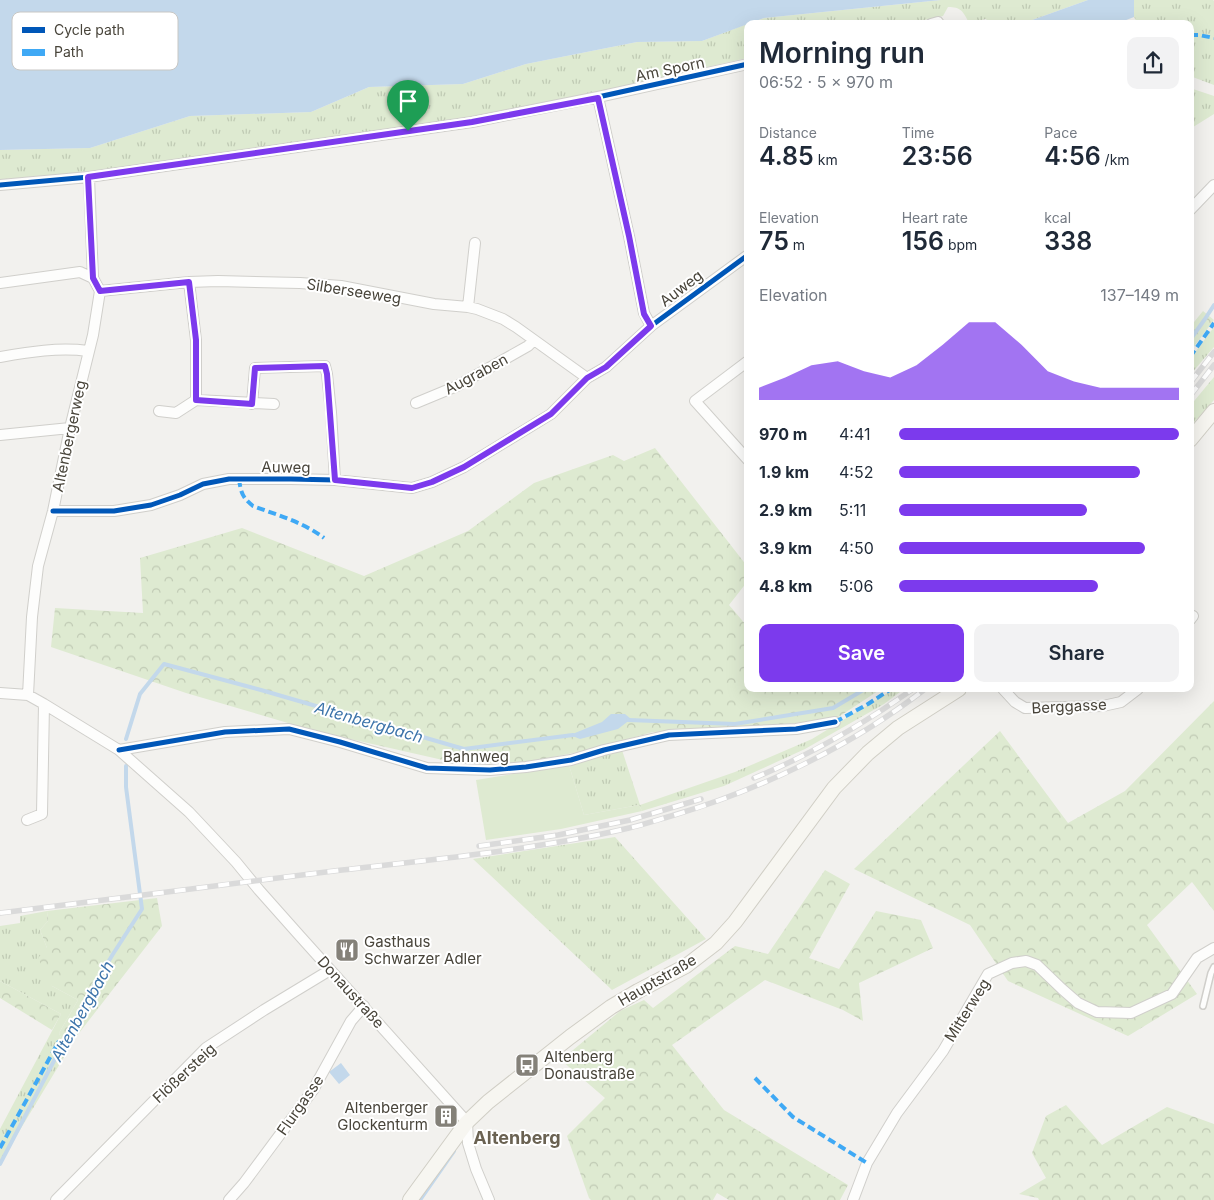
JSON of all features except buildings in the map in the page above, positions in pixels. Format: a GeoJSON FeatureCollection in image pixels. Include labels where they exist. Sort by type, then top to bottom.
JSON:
{"type":"FeatureCollection","features":[{"type":"Feature","properties":{"kind":"main road"},"geometry":{"type":"LineString","coordinates":[[1194,435],[1214,411]]}},
{"type":"Feature","properties":{"kind":"main road","name":"Hauptstraße"},"geometry":{"type":"LineString","coordinates":[[410,1200],[467,1122],[488,1102],[611,1007],[686,966],[716,942],[735,922],[834,788],[868,752],[898,728],[953,692]]}},
{"type":"Feature","properties":{"kind":"street","name":"Am Sporn"},"geometry":{"type":"LineString","coordinates":[[0,185],[88,177],[472,122],[598,98],[744,65]]}},
{"type":"Feature","properties":{"kind":"street"},"geometry":{"type":"LineString","coordinates":[[598,98],[629,236],[644,314],[651,326]]}},
{"type":"Feature","properties":{"kind":"street"},"geometry":{"type":"LineString","coordinates":[[88,177],[93,278],[100,291]]}},
{"type":"Feature","properties":{"kind":"street"},"geometry":{"type":"LineString","coordinates":[[1194,206],[1214,185]]}},
{"type":"Feature","properties":{"kind":"street"},"geometry":{"type":"LineString","coordinates":[[468,307],[475,243]]}},
{"type":"Feature","properties":{"kind":"street","name":"Auweg"},"geometry":{"type":"LineString","coordinates":[[53,511],[114,511],[151,505],[180,495],[203,484],[229,480],[290,478],[335,480],[412,488],[432,482],[464,467],[551,414],[587,378],[606,367],[651,326],[744,258]]}},
{"type":"Feature","properties":{"kind":"street"},"geometry":{"type":"LineString","coordinates":[[0,283],[80,272],[93,278]]}},
{"type":"Feature","properties":{"kind":"street"},"geometry":{"type":"LineString","coordinates":[[189,282],[196,340],[196,400]]}},
{"type":"Feature","properties":{"kind":"street","name":"Silberseeweg"},"geometry":{"type":"LineString","coordinates":[[100,291],[189,282],[273,282],[341,286],[434,304],[468,307],[503,319],[587,378]]}},
{"type":"Feature","properties":{"kind":"street","name":"Altenbergerweg"},"geometry":{"type":"LineString","coordinates":[[28,695],[32,617],[38,566],[53,511],[70,428],[93,335],[100,291]]}},
{"type":"Feature","properties":{"kind":"street","name":"Augraben"},"geometry":{"type":"LineString","coordinates":[[416,403],[457,386],[528,346],[534,340]]}},
{"type":"Feature","properties":{"kind":"street"},"geometry":{"type":"LineString","coordinates":[[0,357],[47,350],[75,349],[88,351]]}},
{"type":"Feature","properties":{"kind":"street"},"geometry":{"type":"LineString","coordinates":[[744,364],[695,401],[744,456]]}},
{"type":"Feature","properties":{"kind":"street"},"geometry":{"type":"LineString","coordinates":[[252,404],[255,368],[325,366],[335,480]]}},
{"type":"Feature","properties":{"kind":"street"},"geometry":{"type":"LineString","coordinates":[[159,411],[176,413],[196,400],[274,404]]}},
{"type":"Feature","properties":{"kind":"street"},"geometry":{"type":"LineString","coordinates":[[0,435],[70,428]]}},
{"type":"Feature","properties":{"kind":"street","name":"Berggasse"},"geometry":{"type":"LineString","coordinates":[[1006,692],[1015,702],[1025,708],[1042,708],[1103,706],[1121,702],[1135,692]]}},
{"type":"Feature","properties":{"kind":"street"},"geometry":{"type":"LineString","coordinates":[[0,693],[28,695]]}},
{"type":"Feature","properties":{"kind":"street","name":"Donaustraße"},"geometry":{"type":"LineString","coordinates":[[28,695],[119,750],[189,812],[236,862],[467,1122]]}},
{"type":"Feature","properties":{"kind":"street"},"geometry":{"type":"LineString","coordinates":[[26,820],[42,814],[44,704]]}},
{"type":"Feature","properties":{"kind":"street","name":"Bahnweg"},"geometry":{"type":"LineString","coordinates":[[119,750],[225,732],[289,729],[427,768],[490,770],[526,768],[571,760],[604,750],[669,735],[796,729],[835,722]]}},
{"type":"Feature","properties":{"kind":"street","name":"Mitterweg"},"geometry":{"type":"LineString","coordinates":[[853,1200],[867,1163],[897,1113],[942,1050],[988,974],[1012,963],[1026,961],[1037,965],[1078,1003],[1097,1012],[1131,1013],[1172,994],[1198,958],[1214,948]]}},
{"type":"Feature","properties":{"kind":"street","name":"Flößersteig"},"geometry":{"type":"LineString","coordinates":[[56,1200],[206,1048],[330,970]]}},
{"type":"Feature","properties":{"kind":"street","name":"Flurgasse"},"geometry":{"type":"LineString","coordinates":[[229,1200],[244,1183],[313,1090],[351,1021],[364,1006]]}},
{"type":"Feature","properties":{"kind":"street"},"geometry":{"type":"LineString","coordinates":[[467,1122],[468,1143],[476,1169],[490,1200]]}},
{"type":"Feature","properties":{"kind":"lane"},"geometry":{"type":"LineString","coordinates":[[1203,1006],[1214,967]]}},
{"type":"Feature","properties":{"kind":"green space"},"geometry":{"type":"Polygon","coordinates":[[[941,0],[1088,0],[1032,20],[968,20],[961,10],[948,7],[943,16],[924,20],[759,20],[941,0]]]}},
{"type":"Feature","properties":{"kind":"green space"},"geometry":{"type":"Polygon","coordinates":[[[1134,0],[1213,0],[1214,85],[1194,78],[1194,20],[1136,20],[1134,0]]]}},
{"type":"Feature","properties":{"kind":"green space"},"geometry":{"type":"Polygon","coordinates":[[[744,25],[744,59],[508,112],[364,136],[89,172],[0,181],[0,150],[90,148],[190,116],[311,112],[369,87],[463,84],[526,64],[637,42],[702,41],[744,25]]]}},
{"type":"Feature","properties":{"kind":"green space"},"geometry":{"type":"Polygon","coordinates":[[[1194,89],[1214,96],[1214,114],[1194,126],[1194,89]]]}},
{"type":"Feature","properties":{"kind":"green space"},"geometry":{"type":"Polygon","coordinates":[[[1203,311],[1214,320],[1194,347],[1194,322],[1203,311]]]}},
{"type":"Feature","properties":{"kind":"green space"},"geometry":{"type":"Polygon","coordinates":[[[1214,327],[1214,347],[1194,370],[1194,354],[1214,327]]]}},
{"type":"Feature","properties":{"kind":"green space"},"geometry":{"type":"Polygon","coordinates":[[[1214,377],[1214,400],[1194,422],[1194,401],[1214,377]]]}},
{"type":"Feature","properties":{"kind":"green space"},"geometry":{"type":"Polygon","coordinates":[[[655,448],[744,562],[744,586],[729,605],[744,622],[744,692],[876,692],[837,718],[746,729],[653,732],[588,750],[523,763],[456,763],[315,731],[186,693],[51,647],[55,608],[143,613],[140,558],[242,528],[364,576],[468,531],[534,483],[613,455],[624,461],[655,448]]]}},
{"type":"Feature","properties":{"kind":"green space"},"geometry":{"type":"Polygon","coordinates":[[[889,692],[900,692],[884,704],[805,749],[724,786],[642,811],[639,805],[584,815],[569,765],[622,750],[640,805],[735,772],[812,739],[889,692]]]}},
{"type":"Feature","properties":{"kind":"green space"},"geometry":{"type":"Polygon","coordinates":[[[1214,701],[1214,911],[1192,882],[1147,925],[1197,994],[1128,1036],[1008,981],[970,925],[854,869],[1000,731],[1068,823],[1125,791],[1214,701]]]}},
{"type":"Feature","properties":{"kind":"green space"},"geometry":{"type":"Polygon","coordinates":[[[569,765],[584,815],[639,805],[642,811],[561,829],[486,840],[476,780],[569,765]]]}},
{"type":"Feature","properties":{"kind":"green space"},"geometry":{"type":"Polygon","coordinates":[[[615,837],[706,939],[612,990],[473,859],[615,837]]]}},
{"type":"Feature","properties":{"kind":"green space"},"geometry":{"type":"Polygon","coordinates":[[[825,870],[850,884],[809,958],[839,969],[876,911],[921,920],[933,948],[859,983],[863,1021],[843,1010],[765,980],[672,1045],[724,1110],[848,1185],[840,1200],[729,1200],[717,1193],[713,1200],[591,1200],[567,1136],[605,1098],[561,1060],[620,1011],[644,1000],[653,1008],[735,946],[768,954],[825,870]]]}},
{"type":"Feature","properties":{"kind":"green space"},"geometry":{"type":"Polygon","coordinates":[[[157,898],[162,926],[76,1037],[67,1052],[59,1033],[78,1000],[52,986],[38,958],[47,948],[40,930],[48,921],[47,911],[157,898]]]}},
{"type":"Feature","properties":{"kind":"green space"},"geometry":{"type":"Polygon","coordinates":[[[47,911],[48,921],[40,930],[47,948],[52,986],[78,1000],[59,1033],[67,1052],[0,1163],[0,1129],[61,1014],[0,981],[0,926],[20,923],[20,916],[47,911]]]}},
{"type":"Feature","properties":{"kind":"green space"},"geometry":{"type":"Polygon","coordinates":[[[0,981],[61,1014],[52,1030],[0,998],[0,981]]]}},
{"type":"Feature","properties":{"kind":"green space"},"geometry":{"type":"Polygon","coordinates":[[[1066,1105],[1102,1145],[1167,1107],[1214,1124],[1214,1200],[1039,1200],[1038,1198],[1019,1194],[1046,1178],[1032,1153],[1046,1116],[1066,1105]]]}},
{"type":"Feature","properties":{"kind":"water"},"geometry":{"type":"Polygon","coordinates":[[[0,0],[941,0],[744,20],[744,25],[702,41],[637,42],[526,64],[463,84],[369,87],[311,112],[190,116],[90,148],[0,150],[0,0]]]}},
{"type":"Feature","properties":{"kind":"water"},"geometry":{"type":"Polygon","coordinates":[[[1088,0],[1134,0],[1134,17],[1126,20],[1032,20],[1088,0]]]}},
{"type":"Feature","properties":{"kind":"water"},"geometry":{"type":"Polygon","coordinates":[[[611,714],[625,714],[631,719],[618,729],[580,739],[570,735],[602,722],[611,714]]]}},
{"type":"Feature","properties":{"kind":"water"},"geometry":{"type":"Polygon","coordinates":[[[341,1063],[350,1075],[339,1084],[329,1072],[341,1063]]]}},
{"type":"Feature","properties":{"kind":"waterway","name":"Altenbergbach"},"geometry":{"type":"LineString","coordinates":[[1194,334],[1214,305]]}},
{"type":"Feature","properties":{"kind":"waterway","name":"Altenbergbach"},"geometry":{"type":"LineString","coordinates":[[126,739],[140,694],[164,664],[464,749],[573,735]]}},
{"type":"Feature","properties":{"kind":"waterway","name":"Altenbergbach"},"geometry":{"type":"LineString","coordinates":[[628,720],[735,724],[833,708],[860,692]]}},
{"type":"Feature","properties":{"kind":"waterway","name":"Altenbergbach"},"geometry":{"type":"LineString","coordinates":[[0,1164],[89,994],[142,909],[126,787],[126,766]]}},
{"type":"Feature","properties":{"kind":"waterway","name":"Altenbergbach"},"geometry":{"type":"LineString","coordinates":[[420,1200],[454,1151]]}},
{"type":"Feature","properties":{"kind":"railway"},"geometry":{"type":"LineString","coordinates":[[1194,378],[1214,352]]}},
{"type":"Feature","properties":{"kind":"railway"},"geometry":{"type":"LineString","coordinates":[[1194,391],[1214,365]]}},
{"type":"Feature","properties":{"kind":"railway"},"geometry":{"type":"LineString","coordinates":[[754,778],[795,760],[836,738],[909,692]]}},
{"type":"Feature","properties":{"kind":"railway"},"geometry":{"type":"LineString","coordinates":[[0,913],[486,853],[594,836],[634,827],[738,793],[804,764],[867,729],[921,692]]}},
{"type":"Feature","properties":{"kind":"railway"},"geometry":{"type":"LineString","coordinates":[[479,846],[558,835],[630,820],[701,799]]}},
{"type":"Feature","properties":{"kind":"marked path"},"geometry":{"type":"LineString","coordinates":[[1194,35],[1214,38]]}},
{"type":"Feature","properties":{"kind":"marked path"},"geometry":{"type":"LineString","coordinates":[[1194,351],[1214,323]]}},
{"type":"Feature","properties":{"kind":"marked path"},"geometry":{"type":"LineString","coordinates":[[239,479],[240,488],[246,500],[253,506],[299,523],[324,538]]}},
{"type":"Feature","properties":{"kind":"marked path"},"geometry":{"type":"LineString","coordinates":[[835,722],[886,692]]}},
{"type":"Feature","properties":{"kind":"marked path"},"geometry":{"type":"LineString","coordinates":[[0,1148],[59,1041]]}},
{"type":"Feature","properties":{"kind":"marked path"},"geometry":{"type":"LineString","coordinates":[[755,1078],[793,1117],[867,1163]]}},
{"type":"Feature","properties":{"kind":"cycle path"},"geometry":{"type":"LineString","coordinates":[[0,185],[89,177],[472,122],[744,65]]}},
{"type":"Feature","properties":{"kind":"cycle path"},"geometry":{"type":"LineString","coordinates":[[53,511],[114,511],[151,505],[180,495],[203,484],[229,479],[335,480],[412,488],[432,482],[464,467],[551,414],[587,378],[606,367],[651,326],[744,258]]}},
{"type":"Feature","properties":{"kind":"cycle path"},"geometry":{"type":"LineString","coordinates":[[119,750],[225,732],[289,729],[427,768],[490,770],[571,760],[604,750],[669,735],[796,729],[835,722]]}},
{"type":"Feature","properties":{"kind":"place","name":"Gasthaus Schwarzer Adler"},"geometry":{"type":"Point","coordinates":[347,950]}},
{"type":"Feature","properties":{"kind":"place","name":"Altenberg Donaustraße"},"geometry":{"type":"Point","coordinates":[527,1065]}},
{"type":"Feature","properties":{"kind":"place","name":"Altenberger Glockenturm"},"geometry":{"type":"Point","coordinates":[446,1116]}},
{"type":"Feature","properties":{"kind":"district","name":"Altenberg"},"geometry":{"type":"Point","coordinates":[517,1137]}},
{"type":"Feature","properties":{"kind":"route"},"geometry":{"type":"LineString","coordinates":[[598,98],[629,236],[644,314],[651,326],[606,367],[587,378],[551,414],[464,467],[432,482],[412,488],[335,480],[336,471],[325,366],[255,368],[252,404],[196,400],[196,340],[189,282],[100,291],[93,278],[88,177],[408,131],[472,122],[598,98]]}}]}
